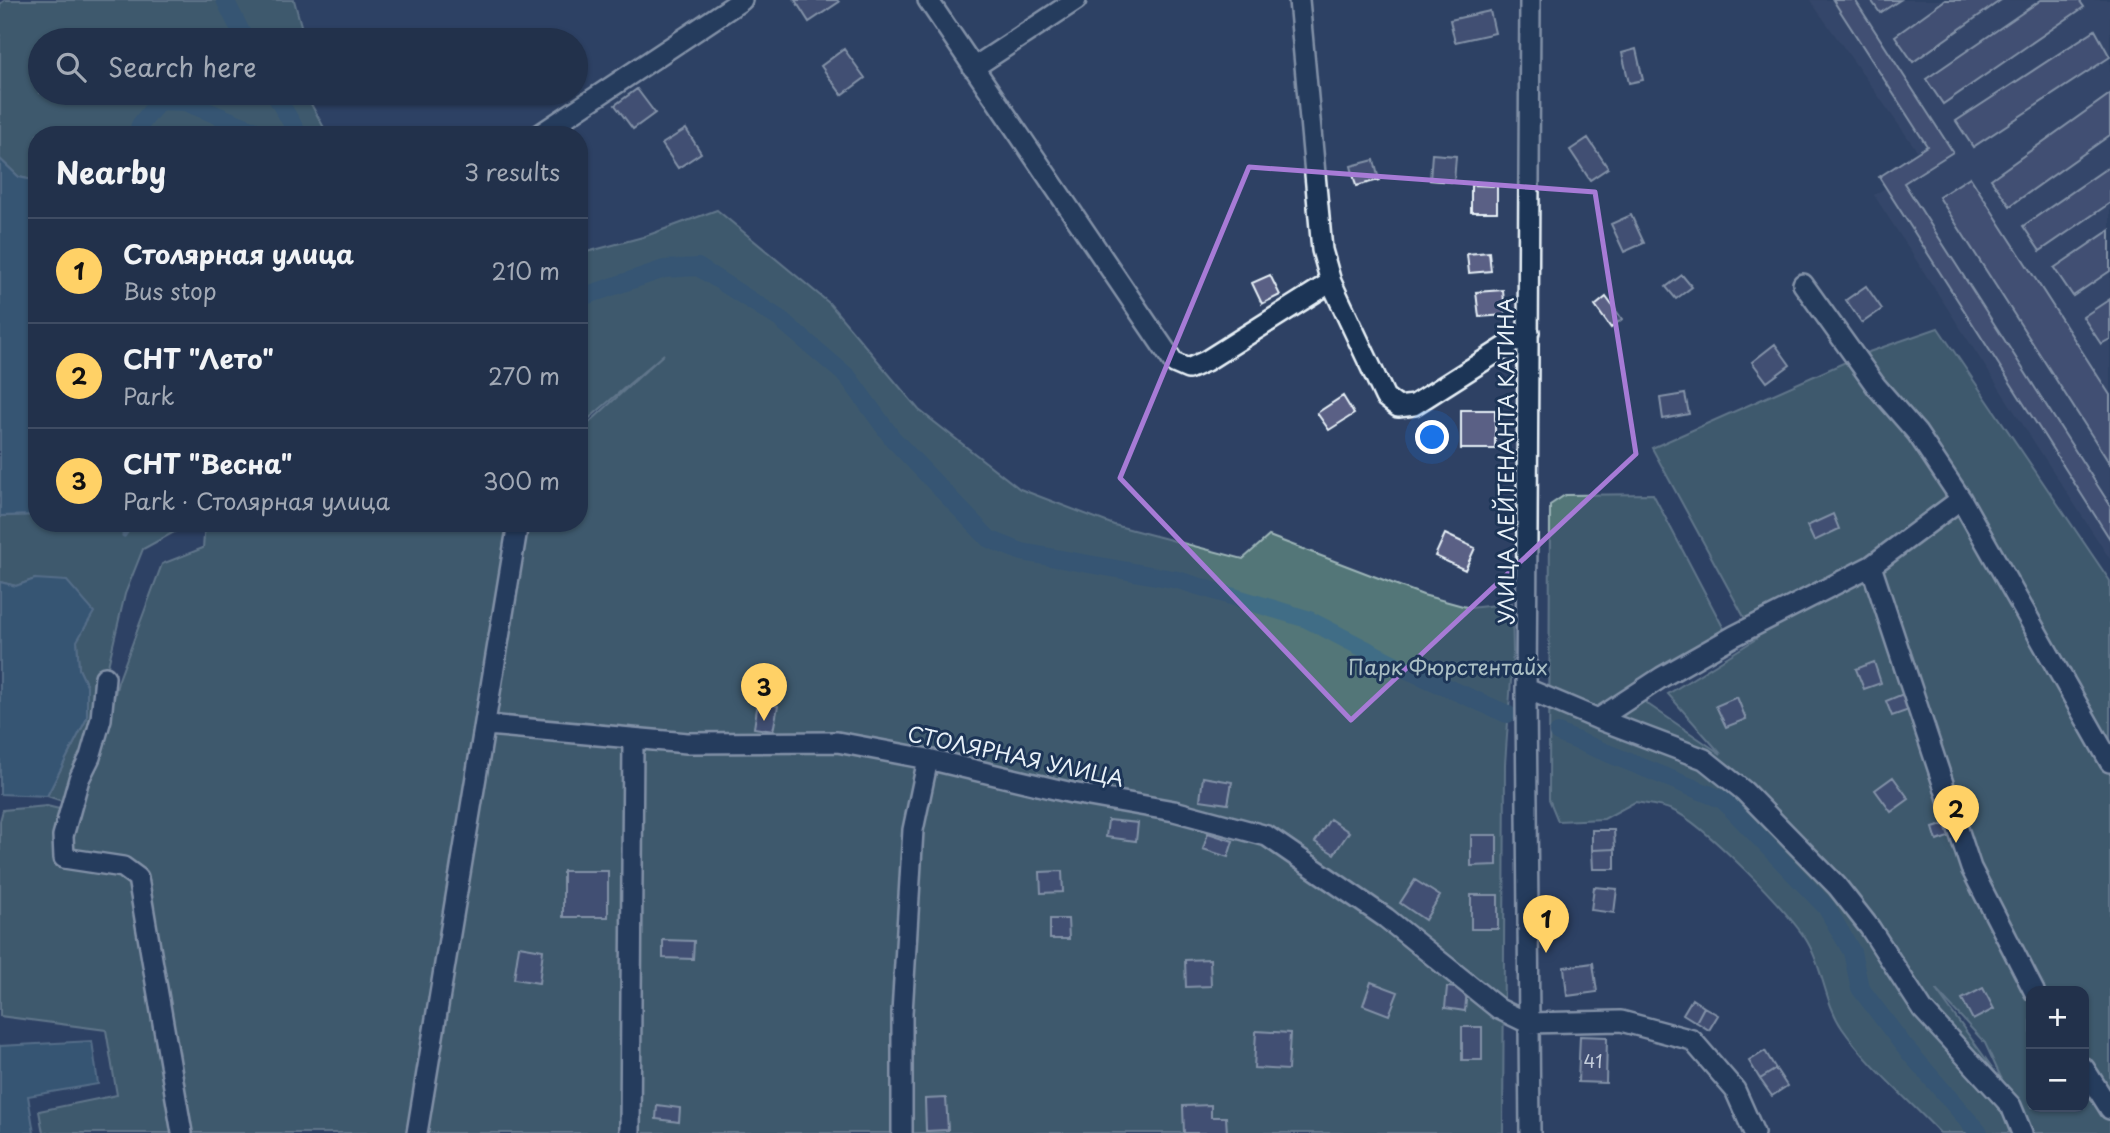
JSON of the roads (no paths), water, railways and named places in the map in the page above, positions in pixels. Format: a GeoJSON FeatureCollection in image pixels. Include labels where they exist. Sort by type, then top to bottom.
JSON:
{"type":"FeatureCollection","features":[{"type":"Feature","properties":{"kind":"street"},"geometry":{"type":"LineString","coordinates":[[588,102],[742,0]]}},
{"type":"Feature","properties":{"kind":"street"},"geometry":{"type":"LineString","coordinates":[[928,0],[1174,363],[1188,369],[1206,361],[1331,282]]}},
{"type":"Feature","properties":{"kind":"street"},"geometry":{"type":"LineString","coordinates":[[973,68],[1076,0]]}},
{"type":"Feature","properties":{"kind":"street"},"geometry":{"type":"LineString","coordinates":[[1299,0],[1322,250],[1331,282],[1385,397],[1398,407],[1415,405],[1529,332]]}},
{"type":"Feature","properties":{"kind":"street","name":"УЛИЦА ЛЕЙТЕНАНТА КАТИНА"},"geometry":{"type":"LineString","coordinates":[[1530,0],[1527,689],[1530,1133]]}},
{"type":"Feature","properties":{"kind":"street"},"geometry":{"type":"LineString","coordinates":[[553,126],[584,105]]}},
{"type":"Feature","properties":{"kind":"street"},"geometry":{"type":"LineString","coordinates":[[1803,284],[1877,386],[1917,433],[1961,499],[2110,762]]}},
{"type":"Feature","properties":{"kind":"street"},"geometry":{"type":"LineString","coordinates":[[1598,719],[1662,677],[1734,636],[1871,566],[1961,499]]}},
{"type":"Feature","properties":{"kind":"street"},"geometry":{"type":"LineString","coordinates":[[417,1133],[487,725],[517,532]]}},
{"type":"Feature","properties":{"kind":"street"},"geometry":{"type":"LineString","coordinates":[[1871,566],[1971,868],[2031,986]]}},
{"type":"Feature","properties":{"kind":"street"},"geometry":{"type":"LineString","coordinates":[[105,677],[101,719],[90,757],[79,779],[63,836],[64,858],[123,867],[138,878],[182,1133]]}},
{"type":"Feature","properties":{"kind":"street"},"geometry":{"type":"LineString","coordinates":[[1527,689],[1704,759],[1744,791],[1837,886],[1870,928],[1923,1010],[2011,1106],[2022,1133]]}},
{"type":"Feature","properties":{"kind":"street","name":"СТОЛЯРНАЯ УЛИЦА"},"geometry":{"type":"LineString","coordinates":[[487,725],[687,743],[837,742],[928,759],[1072,793],[1174,811],[1267,835],[1386,918],[1499,1009],[1528,1023],[1621,1021],[1692,1041],[1735,1090],[1754,1133]]}},
{"type":"Feature","properties":{"kind":"street"},"geometry":{"type":"LineString","coordinates":[[630,1133],[634,740]]}},
{"type":"Feature","properties":{"kind":"street"},"geometry":{"type":"LineString","coordinates":[[902,1133],[902,1013],[913,830],[928,759]]}},
{"type":"Feature","properties":{"kind":"street"},"geometry":{"type":"LineString","coordinates":[[2089,1076],[2110,1109]]}},
{"type":"Feature","properties":{"kind":"waterway"},"geometry":{"type":"LineString","coordinates":[[225,0],[239,28]]}},
{"type":"Feature","properties":{"kind":"waterway"},"geometry":{"type":"LineString","coordinates":[[140,126],[156,105]]}},
{"type":"Feature","properties":{"kind":"waterway"},"geometry":{"type":"LineString","coordinates":[[192,105],[244,126]]}},
{"type":"Feature","properties":{"kind":"waterway"},"geometry":{"type":"LineString","coordinates":[[281,105],[294,126]]}},
{"type":"Feature","properties":{"kind":"waterway"},"geometry":{"type":"LineString","coordinates":[[588,295],[664,269],[698,267],[780,319],[848,377],[893,439],[989,539],[1022,552],[1178,580],[1307,619],[1396,665],[1507,714]]}},
{"type":"Feature","properties":{"kind":"waterway"},"geometry":{"type":"LineString","coordinates":[[1558,733],[1723,800],[1826,907],[1852,952],[1860,988],[1904,1046],[1979,1133]]}},
{"type":"Feature","properties":{"kind":"place","name":"СНТ \"Весна\""},"geometry":{"type":"Point","coordinates":[764,721]}},
{"type":"Feature","properties":{"kind":"place","name":"СНТ \"Лето\""},"geometry":{"type":"Point","coordinates":[1956,843]}},
{"type":"Feature","properties":{"kind":"place","name":"Столярная улица"},"geometry":{"type":"Point","coordinates":[1546,953]}},
{"type":"Feature","properties":{"kind":"park label","name":"Парк Фюрстентайх"},"geometry":{"type":"Point","coordinates":[1448,666]}}]}
